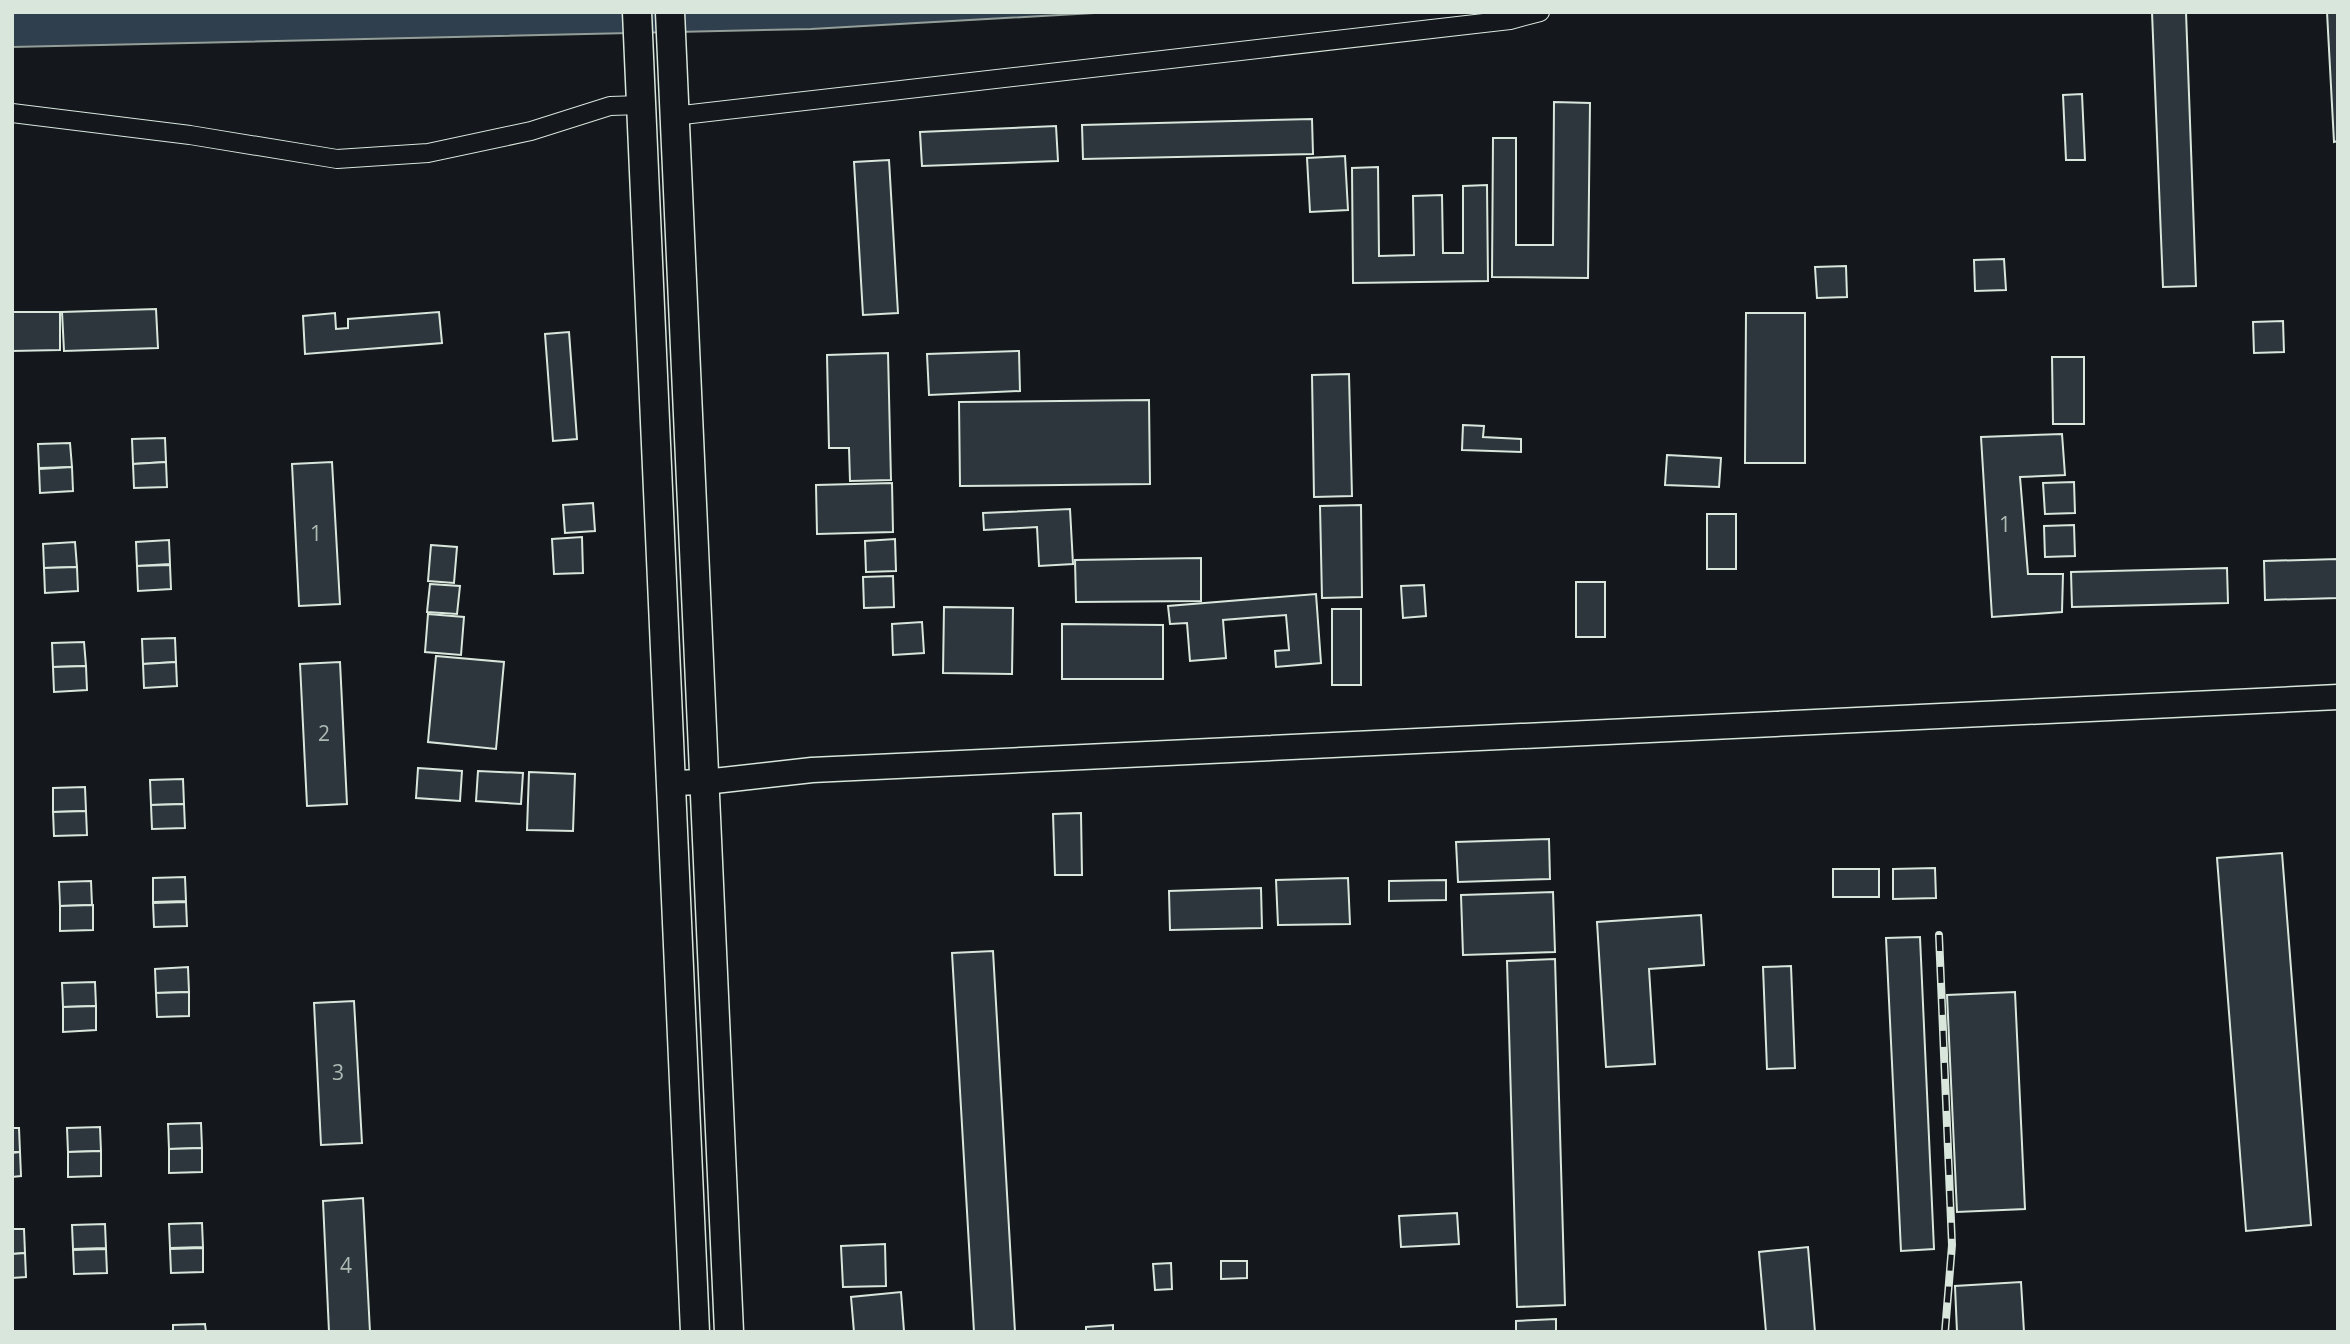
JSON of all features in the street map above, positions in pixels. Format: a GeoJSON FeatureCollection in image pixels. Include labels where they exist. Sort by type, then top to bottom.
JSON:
{"type":"FeatureCollection","features":[{"type":"Feature","properties":{"kind":"main road"},"geometry":{"type":"LineString","coordinates":[[637,12],[695,1332]]}},
{"type":"Feature","properties":{"kind":"main road"},"geometry":{"type":"LineString","coordinates":[[670,12],[729,1332]]}},
{"type":"Feature","properties":{"kind":"main road"},"geometry":{"type":"LineString","coordinates":[[671,783],[705,782],[813,770],[2338,697]]}},
{"type":"Feature","properties":{"kind":"street"},"geometry":{"type":"LineString","coordinates":[[674,103],[1510,20],[1540,12]]}},
{"type":"Feature","properties":{"kind":"street"},"geometry":{"type":"LineString","coordinates":[[12,113],[190,135],[337,159],[428,153],[531,131],[641,100]]}},
{"type":"Feature","properties":{"kind":"water"},"geometry":{"type":"Polygon","coordinates":[[[12,12],[1112,12],[811,29],[12,47],[12,12]]]}},
{"type":"Feature","properties":{"kind":"building"},"geometry":{"type":"Polygon","coordinates":[[[2152,12],[2186,12],[2196,286],[2163,287],[2152,12]]]}},
{"type":"Feature","properties":{"kind":"building"},"geometry":{"type":"Polygon","coordinates":[[[2327,12],[2338,12],[2338,141],[2334,142],[2327,12]]]}},
{"type":"Feature","properties":{"kind":"building"},"geometry":{"type":"Polygon","coordinates":[[[2082,94],[2085,160],[2066,160],[2063,95],[2082,94]]]}},
{"type":"Feature","properties":{"kind":"building"},"geometry":{"type":"Polygon","coordinates":[[[1554,102],[1590,103],[1588,278],[1492,277],[1493,138],[1516,138],[1516,245],[1553,245],[1554,102]]]}},
{"type":"Feature","properties":{"kind":"building"},"geometry":{"type":"Polygon","coordinates":[[[1312,119],[1313,154],[1083,159],[1082,125],[1312,119]]]}},
{"type":"Feature","properties":{"kind":"building"},"geometry":{"type":"Polygon","coordinates":[[[1056,126],[1058,161],[922,166],[920,132],[1056,126]]]}},
{"type":"Feature","properties":{"kind":"building"},"geometry":{"type":"Polygon","coordinates":[[[1345,156],[1348,210],[1310,212],[1307,158],[1345,156]]]}},
{"type":"Feature","properties":{"kind":"building"},"geometry":{"type":"Polygon","coordinates":[[[889,160],[898,313],[863,315],[854,162],[889,160]]]}},
{"type":"Feature","properties":{"kind":"building"},"geometry":{"type":"Polygon","coordinates":[[[1378,167],[1379,256],[1414,255],[1413,196],[1442,195],[1443,253],[1463,253],[1463,186],[1487,185],[1488,281],[1353,283],[1352,168],[1378,167]]]}},
{"type":"Feature","properties":{"kind":"building"},"geometry":{"type":"Polygon","coordinates":[[[2004,259],[2006,290],[1975,291],[1974,260],[2004,259]]]}},
{"type":"Feature","properties":{"kind":"building"},"geometry":{"type":"Polygon","coordinates":[[[1846,266],[1847,297],[1817,298],[1815,267],[1846,266]]]}},
{"type":"Feature","properties":{"kind":"building"},"geometry":{"type":"Polygon","coordinates":[[[156,309],[158,348],[64,351],[62,312],[156,309]]]}},
{"type":"Feature","properties":{"kind":"building"},"geometry":{"type":"Polygon","coordinates":[[[12,312],[60,312],[60,350],[12,351],[12,312]]]}},
{"type":"Feature","properties":{"kind":"building"},"geometry":{"type":"Polygon","coordinates":[[[439,312],[442,343],[305,354],[303,316],[335,313],[336,329],[348,328],[348,319],[439,312]]]}},
{"type":"Feature","properties":{"kind":"building"},"geometry":{"type":"Polygon","coordinates":[[[1746,313],[1805,313],[1805,463],[1745,463],[1746,313]]]}},
{"type":"Feature","properties":{"kind":"building"},"geometry":{"type":"Polygon","coordinates":[[[2283,321],[2284,352],[2254,353],[2253,322],[2283,321]]]}},
{"type":"Feature","properties":{"kind":"building"},"geometry":{"type":"Polygon","coordinates":[[[569,332],[577,439],[553,441],[545,334],[569,332]]]}},
{"type":"Feature","properties":{"kind":"building"},"geometry":{"type":"Polygon","coordinates":[[[1019,351],[1020,391],[929,395],[927,354],[1019,351]]]}},
{"type":"Feature","properties":{"kind":"building"},"geometry":{"type":"Polygon","coordinates":[[[888,353],[891,480],[850,481],[849,448],[829,448],[827,355],[888,353]]]}},
{"type":"Feature","properties":{"kind":"building"},"geometry":{"type":"Polygon","coordinates":[[[2052,357],[2084,357],[2084,424],[2053,424],[2052,357]]]}},
{"type":"Feature","properties":{"kind":"building"},"geometry":{"type":"Polygon","coordinates":[[[1349,374],[1352,496],[1314,497],[1312,375],[1349,374]]]}},
{"type":"Feature","properties":{"kind":"building"},"geometry":{"type":"Polygon","coordinates":[[[1149,400],[1150,484],[960,486],[959,402],[1149,400]]]}},
{"type":"Feature","properties":{"kind":"building"},"geometry":{"type":"Polygon","coordinates":[[[1463,425],[1484,426],[1483,437],[1521,439],[1521,452],[1462,450],[1463,425]]]}},
{"type":"Feature","properties":{"kind":"building"},"geometry":{"type":"Polygon","coordinates":[[[2062,434],[2065,475],[2020,477],[2028,574],[2063,574],[2062,612],[1992,617],[1981,437],[2062,434]]]}},
{"type":"Feature","properties":{"kind":"building"},"geometry":{"type":"Polygon","coordinates":[[[165,438],[166,462],[133,464],[132,439],[165,438]]]}},
{"type":"Feature","properties":{"kind":"building"},"geometry":{"type":"Polygon","coordinates":[[[70,443],[72,467],[39,468],[38,444],[70,443]]]}},
{"type":"Feature","properties":{"kind":"building"},"geometry":{"type":"Polygon","coordinates":[[[1667,455],[1721,458],[1719,487],[1665,485],[1667,455]]]}},
{"type":"Feature","properties":{"kind":"building"},"geometry":{"type":"Polygon","coordinates":[[[166,462],[167,487],[134,488],[133,464],[166,462]]]}},
{"type":"Feature","properties":{"kind":"building"},"geometry":{"type":"Polygon","coordinates":[[[332,462],[340,604],[299,606],[292,464],[332,462]]]}},
{"type":"Feature","properties":{"kind":"building"},"geometry":{"type":"Polygon","coordinates":[[[72,467],[73,491],[40,493],[39,469],[72,467]]]}},
{"type":"Feature","properties":{"kind":"building"},"geometry":{"type":"Polygon","coordinates":[[[2074,482],[2075,513],[2045,514],[2043,483],[2074,482]]]}},
{"type":"Feature","properties":{"kind":"building"},"geometry":{"type":"Polygon","coordinates":[[[892,483],[893,532],[817,534],[816,485],[892,483]]]}},
{"type":"Feature","properties":{"kind":"building"},"geometry":{"type":"Polygon","coordinates":[[[593,503],[595,531],[565,533],[563,505],[593,503]]]}},
{"type":"Feature","properties":{"kind":"building"},"geometry":{"type":"Polygon","coordinates":[[[1361,505],[1362,597],[1322,598],[1320,506],[1361,505]]]}},
{"type":"Feature","properties":{"kind":"building"},"geometry":{"type":"Polygon","coordinates":[[[1070,509],[1073,564],[1039,566],[1037,527],[984,530],[983,513],[1070,509]]]}},
{"type":"Feature","properties":{"kind":"building"},"geometry":{"type":"Polygon","coordinates":[[[1707,514],[1736,514],[1736,569],[1707,569],[1707,514]]]}},
{"type":"Feature","properties":{"kind":"building"},"geometry":{"type":"Polygon","coordinates":[[[2074,525],[2075,556],[2045,557],[2044,526],[2074,525]]]}},
{"type":"Feature","properties":{"kind":"building"},"geometry":{"type":"Polygon","coordinates":[[[582,537],[583,573],[554,574],[552,539],[582,537]]]}},
{"type":"Feature","properties":{"kind":"building"},"geometry":{"type":"Polygon","coordinates":[[[895,539],[896,571],[866,572],[865,541],[895,539]]]}},
{"type":"Feature","properties":{"kind":"building"},"geometry":{"type":"Polygon","coordinates":[[[169,540],[170,564],[137,566],[136,542],[169,540]]]}},
{"type":"Feature","properties":{"kind":"building"},"geometry":{"type":"Polygon","coordinates":[[[75,542],[77,567],[44,568],[43,544],[75,542]]]}},
{"type":"Feature","properties":{"kind":"building"},"geometry":{"type":"Polygon","coordinates":[[[431,545],[457,547],[454,583],[428,581],[431,545]]]}},
{"type":"Feature","properties":{"kind":"building"},"geometry":{"type":"Polygon","coordinates":[[[1201,558],[1201,601],[1076,602],[1075,560],[1201,558]]]}},
{"type":"Feature","properties":{"kind":"building"},"geometry":{"type":"Polygon","coordinates":[[[2338,559],[2338,598],[2265,600],[2264,561],[2338,559]]]}},
{"type":"Feature","properties":{"kind":"building"},"geometry":{"type":"Polygon","coordinates":[[[170,565],[171,589],[138,591],[137,566],[170,565]]]}},
{"type":"Feature","properties":{"kind":"building"},"geometry":{"type":"Polygon","coordinates":[[[77,567],[78,591],[45,593],[44,568],[77,567]]]}},
{"type":"Feature","properties":{"kind":"building"},"geometry":{"type":"Polygon","coordinates":[[[2227,568],[2228,603],[2072,607],[2071,572],[2227,568]]]}},
{"type":"Feature","properties":{"kind":"building"},"geometry":{"type":"Polygon","coordinates":[[[893,576],[894,607],[864,608],[863,577],[893,576]]]}},
{"type":"Feature","properties":{"kind":"building"},"geometry":{"type":"Polygon","coordinates":[[[1576,582],[1605,582],[1605,637],[1576,637],[1576,582]]]}},
{"type":"Feature","properties":{"kind":"building"},"geometry":{"type":"Polygon","coordinates":[[[430,584],[460,586],[457,614],[427,612],[430,584]]]}},
{"type":"Feature","properties":{"kind":"building"},"geometry":{"type":"Polygon","coordinates":[[[1424,585],[1426,616],[1403,618],[1401,586],[1424,585]]]}},
{"type":"Feature","properties":{"kind":"building"},"geometry":{"type":"Polygon","coordinates":[[[1316,594],[1321,663],[1276,667],[1275,651],[1289,650],[1286,615],[1223,620],[1226,658],[1190,661],[1187,623],[1170,624],[1168,606],[1316,594]]]}},
{"type":"Feature","properties":{"kind":"building"},"geometry":{"type":"Polygon","coordinates":[[[944,607],[1013,608],[1012,674],[943,673],[944,607]]]}},
{"type":"Feature","properties":{"kind":"building"},"geometry":{"type":"Polygon","coordinates":[[[1332,609],[1361,609],[1361,685],[1332,685],[1332,609]]]}},
{"type":"Feature","properties":{"kind":"building"},"geometry":{"type":"Polygon","coordinates":[[[428,614],[464,617],[461,655],[425,652],[428,614]]]}},
{"type":"Feature","properties":{"kind":"building"},"geometry":{"type":"Polygon","coordinates":[[[922,622],[924,653],[893,655],[892,624],[922,622]]]}},
{"type":"Feature","properties":{"kind":"building"},"geometry":{"type":"Polygon","coordinates":[[[1062,624],[1163,625],[1163,679],[1062,679],[1062,624]]]}},
{"type":"Feature","properties":{"kind":"building"},"geometry":{"type":"Polygon","coordinates":[[[175,638],[176,662],[143,664],[142,639],[175,638]]]}},
{"type":"Feature","properties":{"kind":"building"},"geometry":{"type":"Polygon","coordinates":[[[84,642],[86,666],[53,667],[52,643],[84,642]]]}},
{"type":"Feature","properties":{"kind":"building"},"geometry":{"type":"Polygon","coordinates":[[[436,656],[504,662],[496,749],[428,742],[436,656]]]}},
{"type":"Feature","properties":{"kind":"building"},"geometry":{"type":"Polygon","coordinates":[[[176,662],[177,686],[144,688],[143,664],[176,662]]]}},
{"type":"Feature","properties":{"kind":"building"},"geometry":{"type":"Polygon","coordinates":[[[340,662],[347,804],[307,806],[300,664],[340,662]]]}},
{"type":"Feature","properties":{"kind":"building"},"geometry":{"type":"Polygon","coordinates":[[[86,666],[87,690],[54,692],[53,667],[86,666]]]}},
{"type":"Feature","properties":{"kind":"building"},"geometry":{"type":"Polygon","coordinates":[[[418,768],[462,771],[460,801],[416,798],[418,768]]]}},
{"type":"Feature","properties":{"kind":"building"},"geometry":{"type":"Polygon","coordinates":[[[478,771],[523,773],[521,804],[476,801],[478,771]]]}},
{"type":"Feature","properties":{"kind":"building"},"geometry":{"type":"Polygon","coordinates":[[[529,772],[575,774],[573,831],[527,830],[529,772]]]}},
{"type":"Feature","properties":{"kind":"building"},"geometry":{"type":"Polygon","coordinates":[[[183,779],[184,804],[151,805],[150,780],[183,779]]]}},
{"type":"Feature","properties":{"kind":"building"},"geometry":{"type":"Polygon","coordinates":[[[85,787],[86,811],[53,812],[53,788],[85,787]]]}},
{"type":"Feature","properties":{"kind":"building"},"geometry":{"type":"Polygon","coordinates":[[[184,804],[185,828],[152,829],[151,805],[184,804]]]}},
{"type":"Feature","properties":{"kind":"building"},"geometry":{"type":"Polygon","coordinates":[[[86,811],[87,835],[54,836],[53,812],[86,811]]]}},
{"type":"Feature","properties":{"kind":"building"},"geometry":{"type":"Polygon","coordinates":[[[1081,813],[1082,875],[1055,875],[1053,814],[1081,813]]]}},
{"type":"Feature","properties":{"kind":"building"},"geometry":{"type":"Polygon","coordinates":[[[1549,839],[1550,879],[1458,882],[1456,842],[1549,839]]]}},
{"type":"Feature","properties":{"kind":"building"},"geometry":{"type":"Polygon","coordinates":[[[2282,853],[2311,1225],[2246,1231],[2217,858],[2282,853]]]}},
{"type":"Feature","properties":{"kind":"building"},"geometry":{"type":"Polygon","coordinates":[[[1935,868],[1936,898],[1893,899],[1893,869],[1935,868]]]}},
{"type":"Feature","properties":{"kind":"building"},"geometry":{"type":"Polygon","coordinates":[[[1833,869],[1879,869],[1879,897],[1833,897],[1833,869]]]}},
{"type":"Feature","properties":{"kind":"building"},"geometry":{"type":"Polygon","coordinates":[[[185,877],[186,901],[153,902],[153,878],[185,877]]]}},
{"type":"Feature","properties":{"kind":"building"},"geometry":{"type":"Polygon","coordinates":[[[1348,878],[1350,924],[1278,925],[1276,880],[1348,878]]]}},
{"type":"Feature","properties":{"kind":"building"},"geometry":{"type":"Polygon","coordinates":[[[1446,880],[1446,900],[1389,901],[1389,881],[1446,880]]]}},
{"type":"Feature","properties":{"kind":"building"},"geometry":{"type":"Polygon","coordinates":[[[91,881],[92,905],[60,906],[59,882],[91,881]]]}},
{"type":"Feature","properties":{"kind":"building"},"geometry":{"type":"Polygon","coordinates":[[[1261,888],[1262,928],[1170,930],[1169,891],[1261,888]]]}},
{"type":"Feature","properties":{"kind":"building"},"geometry":{"type":"Polygon","coordinates":[[[1553,892],[1555,952],[1463,955],[1461,895],[1553,892]]]}},
{"type":"Feature","properties":{"kind":"building"},"geometry":{"type":"Polygon","coordinates":[[[186,902],[187,926],[154,927],[153,903],[186,902]]]}},
{"type":"Feature","properties":{"kind":"building"},"geometry":{"type":"Polygon","coordinates":[[[93,905],[93,930],[60,931],[60,906],[93,905]]]}},
{"type":"Feature","properties":{"kind":"building"},"geometry":{"type":"Polygon","coordinates":[[[1701,915],[1704,965],[1649,969],[1655,1064],[1606,1067],[1597,922],[1701,915]]]}},
{"type":"Feature","properties":{"kind":"building"},"geometry":{"type":"Polygon","coordinates":[[[1920,937],[1934,1249],[1901,1251],[1886,938],[1920,937]]]}},
{"type":"Feature","properties":{"kind":"building"},"geometry":{"type":"Polygon","coordinates":[[[993,951],[1015,1332],[974,1332],[952,953],[993,951]]]}},
{"type":"Feature","properties":{"kind":"building"},"geometry":{"type":"Polygon","coordinates":[[[1555,959],[1565,1305],[1517,1307],[1507,961],[1555,959]]]}},
{"type":"Feature","properties":{"kind":"building"},"geometry":{"type":"Polygon","coordinates":[[[1791,966],[1795,1068],[1767,1069],[1763,967],[1791,966]]]}},
{"type":"Feature","properties":{"kind":"building"},"geometry":{"type":"Polygon","coordinates":[[[188,967],[189,992],[156,993],[155,969],[188,967]]]}},
{"type":"Feature","properties":{"kind":"building"},"geometry":{"type":"Polygon","coordinates":[[[95,982],[96,1006],[63,1007],[62,983],[95,982]]]}},
{"type":"Feature","properties":{"kind":"building"},"geometry":{"type":"Polygon","coordinates":[[[189,992],[189,1016],[157,1017],[156,993],[189,992]]]}},
{"type":"Feature","properties":{"kind":"building"},"geometry":{"type":"Polygon","coordinates":[[[2015,992],[2025,1209],[1957,1212],[1947,995],[2015,992]]]}},
{"type":"Feature","properties":{"kind":"building"},"geometry":{"type":"Polygon","coordinates":[[[354,1001],[362,1143],[321,1145],[314,1003],[354,1001]]]}},
{"type":"Feature","properties":{"kind":"building"},"geometry":{"type":"Polygon","coordinates":[[[96,1006],[96,1030],[63,1032],[63,1007],[96,1006]]]}},
{"type":"Feature","properties":{"kind":"building"},"geometry":{"type":"Polygon","coordinates":[[[201,1123],[202,1148],[169,1149],[168,1124],[201,1123]]]}},
{"type":"Feature","properties":{"kind":"building"},"geometry":{"type":"Polygon","coordinates":[[[100,1127],[101,1151],[68,1152],[67,1128],[100,1127]]]}},
{"type":"Feature","properties":{"kind":"building"},"geometry":{"type":"Polygon","coordinates":[[[12,1128],[19,1128],[20,1152],[12,1152],[12,1128]]]}},
{"type":"Feature","properties":{"kind":"building"},"geometry":{"type":"Polygon","coordinates":[[[202,1148],[202,1172],[169,1173],[169,1149],[202,1148]]]}},
{"type":"Feature","properties":{"kind":"building"},"geometry":{"type":"Polygon","coordinates":[[[101,1151],[101,1176],[68,1177],[68,1152],[101,1151]]]}},
{"type":"Feature","properties":{"kind":"building"},"geometry":{"type":"Polygon","coordinates":[[[20,1152],[21,1176],[12,1177],[12,1153],[20,1152]]]}},
{"type":"Feature","properties":{"kind":"building"},"geometry":{"type":"Polygon","coordinates":[[[363,1198],[370,1332],[329,1332],[323,1201],[363,1198]]]}},
{"type":"Feature","properties":{"kind":"building"},"geometry":{"type":"Polygon","coordinates":[[[1457,1213],[1459,1244],[1401,1247],[1399,1216],[1457,1213]]]}},
{"type":"Feature","properties":{"kind":"building"},"geometry":{"type":"Polygon","coordinates":[[[202,1223],[203,1247],[170,1248],[169,1224],[202,1223]]]}},
{"type":"Feature","properties":{"kind":"building"},"geometry":{"type":"Polygon","coordinates":[[[105,1224],[106,1248],[73,1249],[72,1225],[105,1224]]]}},
{"type":"Feature","properties":{"kind":"building"},"geometry":{"type":"Polygon","coordinates":[[[12,1229],[24,1229],[25,1253],[12,1254],[12,1229]]]}},
{"type":"Feature","properties":{"kind":"building"},"geometry":{"type":"Polygon","coordinates":[[[885,1244],[886,1286],[843,1287],[841,1246],[885,1244]]]}},
{"type":"Feature","properties":{"kind":"building"},"geometry":{"type":"Polygon","coordinates":[[[1808,1247],[1815,1332],[1766,1332],[1759,1252],[1808,1247]]]}},
{"type":"Feature","properties":{"kind":"building"},"geometry":{"type":"Polygon","coordinates":[[[203,1248],[203,1272],[171,1273],[170,1249],[203,1248]]]}},
{"type":"Feature","properties":{"kind":"building"},"geometry":{"type":"Polygon","coordinates":[[[106,1249],[107,1273],[74,1274],[73,1250],[106,1249]]]}},
{"type":"Feature","properties":{"kind":"building"},"geometry":{"type":"Polygon","coordinates":[[[25,1253],[26,1277],[12,1278],[12,1254],[25,1253]]]}},
{"type":"Feature","properties":{"kind":"building"},"geometry":{"type":"Polygon","coordinates":[[[1221,1261],[1247,1261],[1247,1278],[1221,1279],[1221,1261]]]}},
{"type":"Feature","properties":{"kind":"building"},"geometry":{"type":"Polygon","coordinates":[[[1171,1263],[1172,1289],[1155,1290],[1153,1264],[1171,1263]]]}},
{"type":"Feature","properties":{"kind":"building"},"geometry":{"type":"Polygon","coordinates":[[[2021,1282],[2024,1332],[1957,1332],[1955,1286],[2021,1282]]]}},
{"type":"Feature","properties":{"kind":"building"},"geometry":{"type":"Polygon","coordinates":[[[901,1292],[904,1331],[854,1332],[851,1297],[901,1292]]]}},
{"type":"Feature","properties":{"kind":"building"},"geometry":{"type":"Polygon","coordinates":[[[1556,1319],[1556,1332],[1516,1332],[1516,1321],[1556,1319]]]}},
{"type":"Feature","properties":{"kind":"building"},"geometry":{"type":"Polygon","coordinates":[[[205,1324],[206,1332],[173,1332],[173,1325],[205,1324]]]}},
{"type":"Feature","properties":{"kind":"building"},"geometry":{"type":"Polygon","coordinates":[[[1113,1325],[1113,1332],[1086,1332],[1086,1327],[1113,1325]]]}},
{"type":"Feature","properties":{"kind":"railway"},"geometry":{"type":"LineString","coordinates":[[1939,935],[1952,1245],[1945,1332]]}}]}
